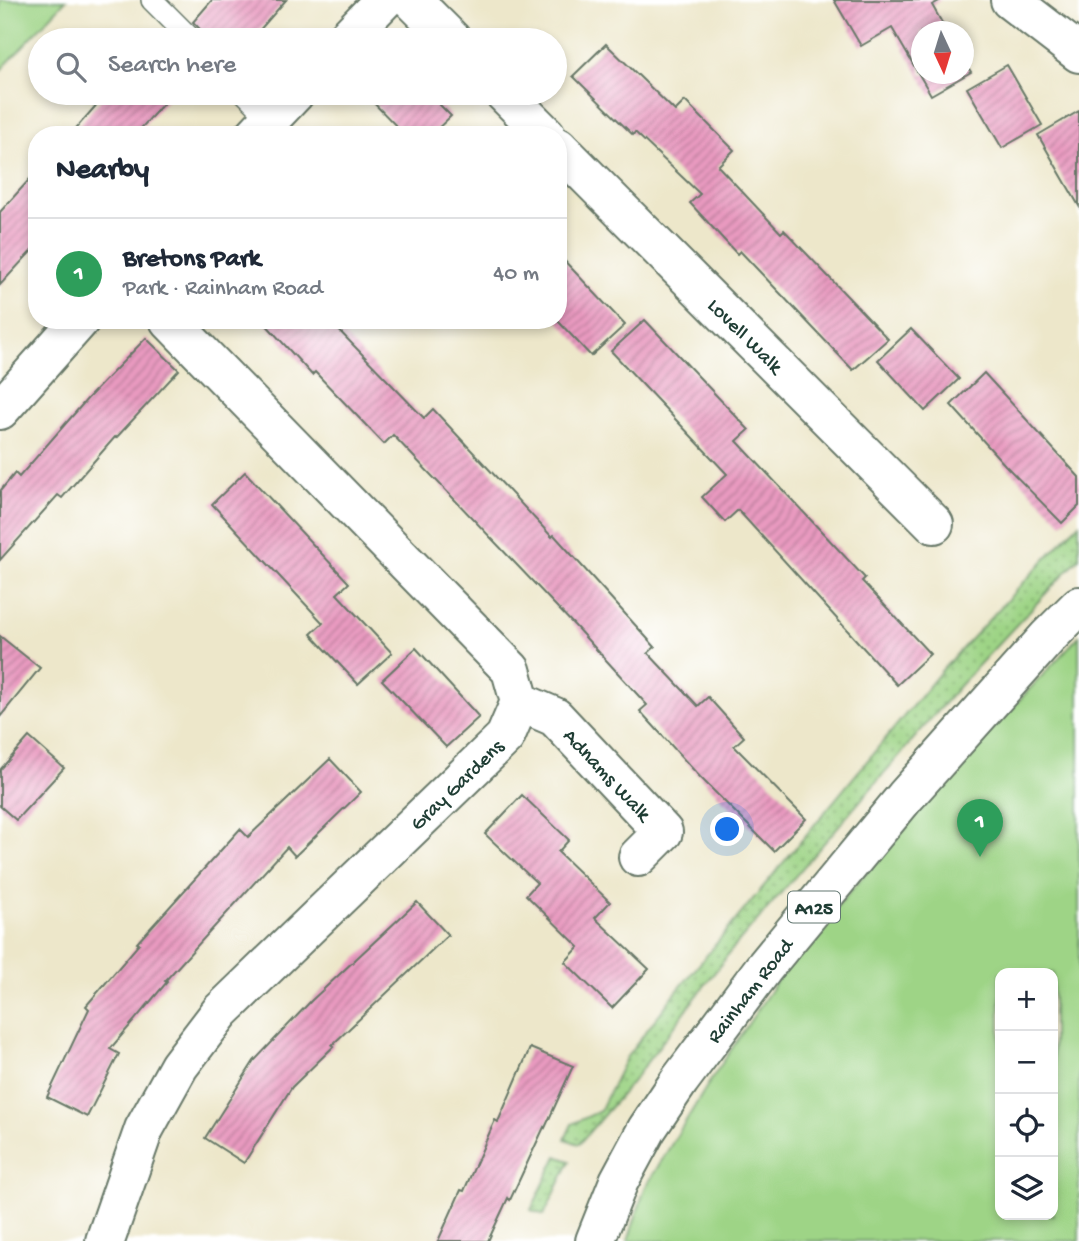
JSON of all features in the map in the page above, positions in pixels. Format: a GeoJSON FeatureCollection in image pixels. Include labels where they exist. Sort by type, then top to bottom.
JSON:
{"type":"FeatureCollection","features":[{"type":"Feature","properties":{"kind":"street"},"geometry":{"type":"LineString","coordinates":[[357,28],[384,0]]}},
{"type":"Feature","properties":{"kind":"street"},"geometry":{"type":"LineString","coordinates":[[412,0],[440,28]]}},
{"type":"Feature","properties":{"kind":"street"},"geometry":{"type":"LineString","coordinates":[[1010,0],[1079,53]]}},
{"type":"Feature","properties":{"kind":"street"},"geometry":{"type":"LineString","coordinates":[[516,105],[537,126]]}},
{"type":"Feature","properties":{"kind":"street","name":"Lovell Walk"},"geometry":{"type":"LineString","coordinates":[[567,156],[934,524]]}},
{"type":"Feature","properties":{"kind":"street"},"geometry":{"type":"LineString","coordinates":[[0,410],[72,329]]}},
{"type":"Feature","properties":{"kind":"street"},"geometry":{"type":"LineString","coordinates":[[178,329],[511,670],[520,702]]}},
{"type":"Feature","properties":{"kind":"street","name":"Rainham Road"},"geometry":{"type":"LineString","coordinates":[[596,1241],[619,1181],[647,1129],[763,969],[905,797],[1079,606]]}},
{"type":"Feature","properties":{"kind":"street","name":"Adnams Walk"},"geometry":{"type":"LineString","coordinates":[[520,702],[555,717],[663,832],[638,857]]}},
{"type":"Feature","properties":{"kind":"street","name":"Gray Gardens"},"geometry":{"type":"LineString","coordinates":[[106,1241],[144,1129],[179,1066],[221,1011],[505,737],[520,702]]}},
{"type":"Feature","properties":{"kind":"lane"},"geometry":{"type":"LineString","coordinates":[[152,0],[180,28]]}},
{"type":"Feature","properties":{"kind":"green space"},"geometry":{"type":"Polygon","coordinates":[[[0,0],[66,0],[40,28],[28,28],[28,41],[0,71],[0,0]]]}},
{"type":"Feature","properties":{"kind":"green space"},"geometry":{"type":"Polygon","coordinates":[[[1079,523],[1079,558],[960,685],[730,952],[632,1082],[579,1144],[565,1139],[572,1124],[600,1111],[626,1058],[673,996],[943,669],[1079,523]]]}},
{"type":"Feature","properties":{"kind":"green space"},"geometry":{"type":"Polygon","coordinates":[[[1079,636],[1079,1241],[628,1241],[645,1188],[707,1086],[790,961],[971,752],[1079,636]]]}},
{"type":"Feature","properties":{"kind":"green space"},"geometry":{"type":"Polygon","coordinates":[[[557,1156],[570,1161],[544,1215],[531,1210],[557,1156]]]}},
{"type":"Feature","properties":{"kind":"building"},"geometry":{"type":"Polygon","coordinates":[[[212,0],[286,0],[262,28],[199,28],[193,22],[212,0]]]}},
{"type":"Feature","properties":{"kind":"building"},"geometry":{"type":"Polygon","coordinates":[[[834,0],[941,0],[932,5],[941,21],[911,21],[911,61],[892,28],[861,46],[834,0]]]}},
{"type":"Feature","properties":{"kind":"building"},"geometry":{"type":"Polygon","coordinates":[[[606,44],[675,111],[685,101],[734,150],[718,166],[781,233],[784,230],[888,339],[853,370],[740,251],[737,254],[690,203],[700,194],[635,132],[633,135],[573,76],[606,44]]]}},
{"type":"Feature","properties":{"kind":"building"},"geometry":{"type":"Polygon","coordinates":[[[1007,65],[1042,125],[1002,148],[967,88],[1007,65]]]}},
{"type":"Feature","properties":{"kind":"building"},"geometry":{"type":"Polygon","coordinates":[[[925,84],[950,84],[931,95],[925,84]]]}},
{"type":"Feature","properties":{"kind":"building"},"geometry":{"type":"Polygon","coordinates":[[[96,105],[162,105],[143,126],[78,126],[96,105]]]}},
{"type":"Feature","properties":{"kind":"building"},"geometry":{"type":"Polygon","coordinates":[[[376,105],[440,105],[451,116],[440,126],[396,126],[376,105]]]}},
{"type":"Feature","properties":{"kind":"building"},"geometry":{"type":"Polygon","coordinates":[[[1079,111],[1079,206],[1038,135],[1079,111]]]}},
{"type":"Feature","properties":{"kind":"building"},"geometry":{"type":"Polygon","coordinates":[[[28,181],[28,255],[0,285],[0,212],[28,181]]]}},
{"type":"Feature","properties":{"kind":"building"},"geometry":{"type":"Polygon","coordinates":[[[567,264],[625,325],[591,356],[566,329],[567,264]]]}},
{"type":"Feature","properties":{"kind":"building"},"geometry":{"type":"Polygon","coordinates":[[[645,320],[749,430],[737,441],[865,578],[862,581],[930,654],[897,685],[738,510],[725,522],[702,497],[727,474],[611,351],[645,320]]]}},
{"type":"Feature","properties":{"kind":"building"},"geometry":{"type":"Polygon","coordinates":[[[270,329],[338,329],[424,418],[433,409],[552,537],[554,535],[655,647],[648,653],[698,706],[708,697],[744,737],[734,746],[806,819],[774,851],[700,777],[640,711],[647,705],[575,626],[393,435],[384,444],[315,372],[312,375],[270,329]]]}},
{"type":"Feature","properties":{"kind":"building"},"geometry":{"type":"Polygon","coordinates":[[[911,329],[959,379],[925,411],[878,360],[911,329]]]}},
{"type":"Feature","properties":{"kind":"building"},"geometry":{"type":"Polygon","coordinates":[[[146,338],[179,370],[62,498],[58,495],[0,560],[0,491],[15,473],[19,477],[88,398],[146,338]]]}},
{"type":"Feature","properties":{"kind":"building"},"geometry":{"type":"Polygon","coordinates":[[[984,373],[1079,477],[1079,506],[1062,523],[951,405],[984,373]]]}},
{"type":"Feature","properties":{"kind":"building"},"geometry":{"type":"Polygon","coordinates":[[[245,472],[349,583],[337,594],[392,653],[358,684],[311,634],[323,623],[212,504],[245,472]]]}},
{"type":"Feature","properties":{"kind":"building"},"geometry":{"type":"Polygon","coordinates":[[[0,636],[40,668],[0,717],[0,636]]]}},
{"type":"Feature","properties":{"kind":"building"},"geometry":{"type":"Polygon","coordinates":[[[416,648],[479,717],[446,747],[382,680],[416,648]]]}},
{"type":"Feature","properties":{"kind":"building"},"geometry":{"type":"Polygon","coordinates":[[[29,737],[64,768],[16,820],[0,806],[0,770],[29,737]]]}},
{"type":"Feature","properties":{"kind":"building"},"geometry":{"type":"Polygon","coordinates":[[[330,759],[361,792],[295,856],[287,847],[165,981],[167,982],[110,1049],[119,1054],[87,1117],[47,1097],[89,1009],[86,1006],[139,944],[137,943],[240,829],[248,837],[330,759]]]}},
{"type":"Feature","properties":{"kind":"building"},"geometry":{"type":"Polygon","coordinates":[[[522,795],[569,840],[558,852],[610,902],[595,918],[649,969],[612,1008],[565,962],[579,947],[526,895],[537,883],[485,834],[522,795]]]}},
{"type":"Feature","properties":{"kind":"building"},"geometry":{"type":"Polygon","coordinates":[[[417,902],[448,935],[332,1045],[334,1046],[292,1087],[244,1163],[205,1138],[254,1061],[311,1001],[417,902]]]}},
{"type":"Feature","properties":{"kind":"building"},"geometry":{"type":"Polygon","coordinates":[[[530,1048],[573,1066],[545,1128],[488,1241],[438,1241],[461,1190],[464,1191],[495,1120],[498,1122],[530,1048]]]}},
{"type":"Feature","properties":{"kind":"place","name":"Bretons Park"},"geometry":{"type":"Point","coordinates":[980,857]}}]}
